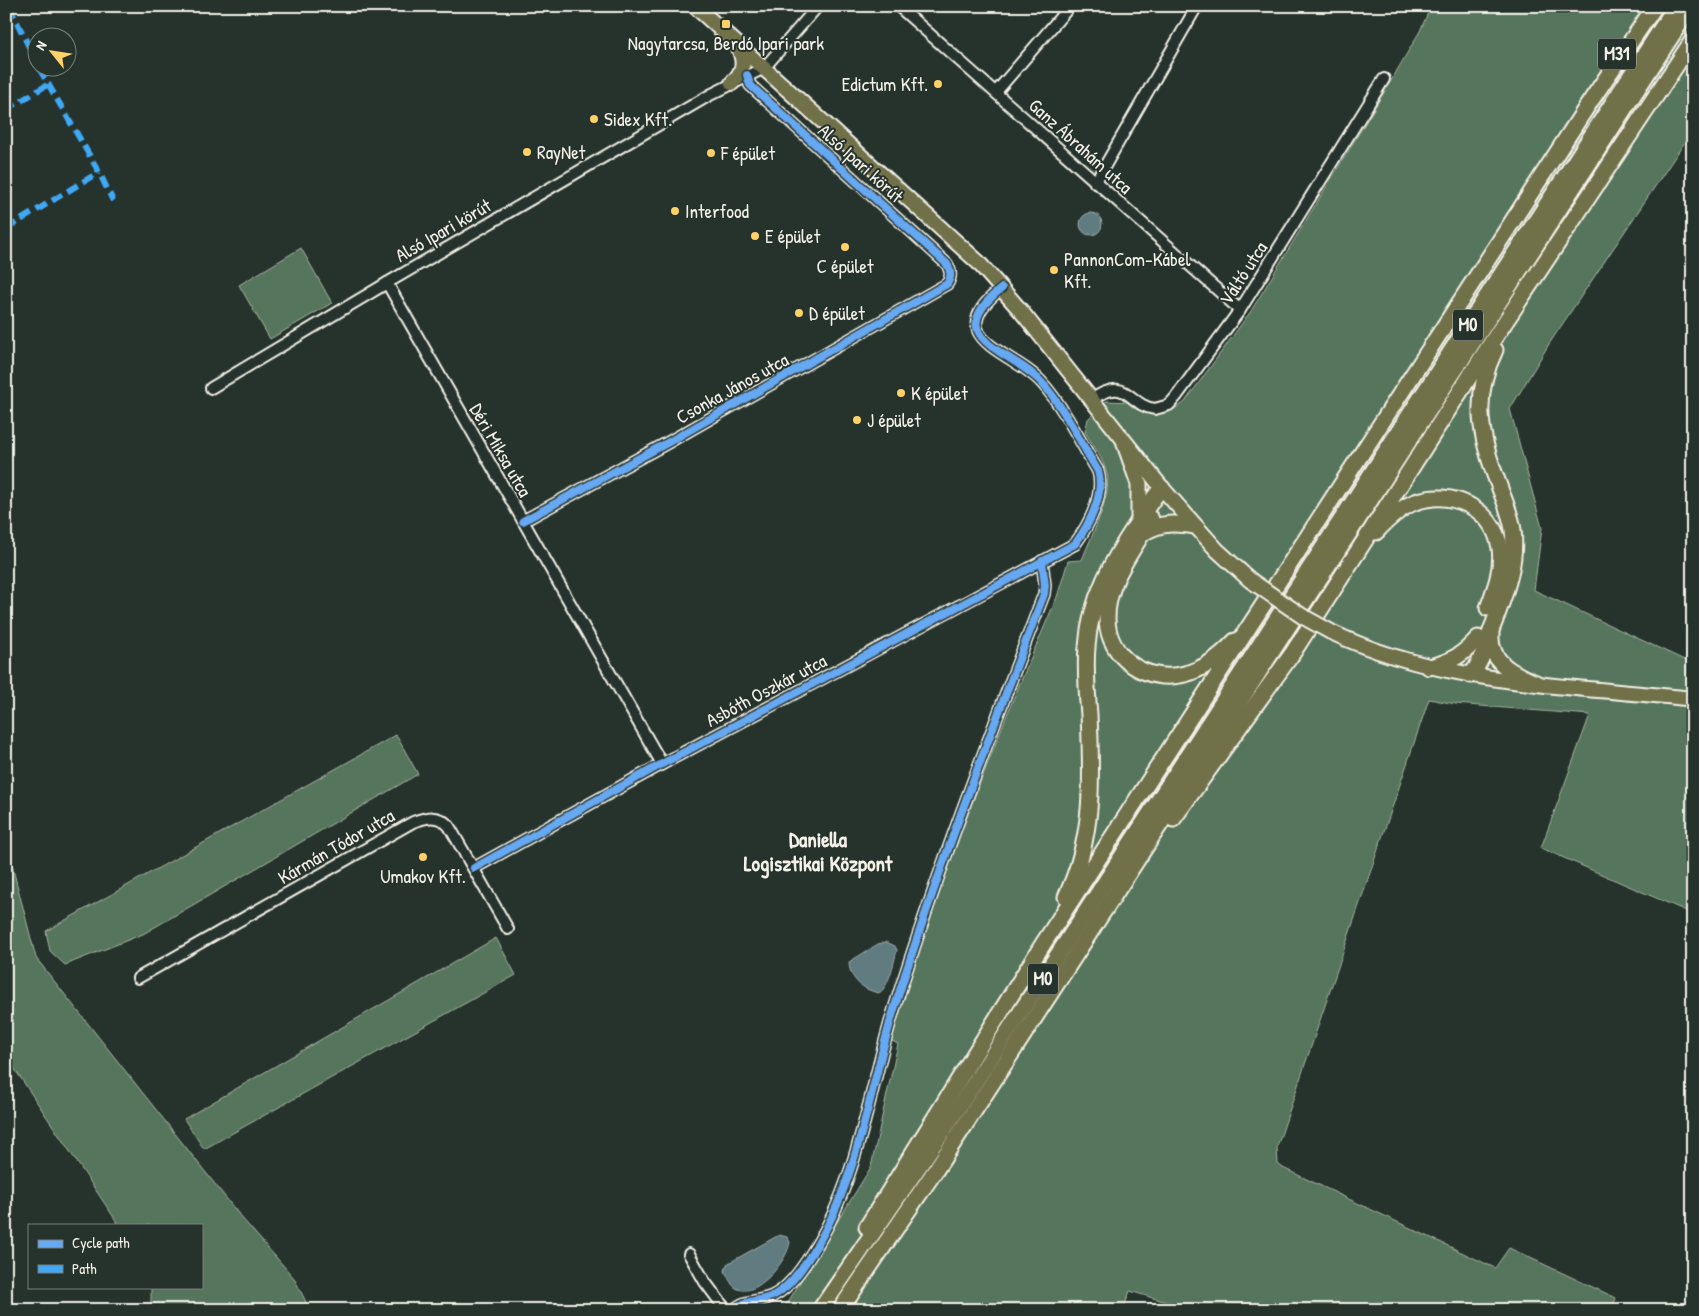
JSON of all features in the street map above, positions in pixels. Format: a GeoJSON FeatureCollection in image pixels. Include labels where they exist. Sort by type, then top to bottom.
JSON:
{"type":"FeatureCollection","features":[{"type":"Feature","properties":{"kind":"highway","name":"M31"},"geometry":{"type":"LineString","coordinates":[[1590,102],[1643,6]]}},
{"type":"Feature","properties":{"kind":"highway"},"geometry":{"type":"LineString","coordinates":[[813,1310],[866,1229],[1043,944],[1590,102],[1655,6]]}},
{"type":"Feature","properties":{"kind":"highway","name":"M0"},"geometry":{"type":"LineString","coordinates":[[820,1310],[949,1123],[1676,6]]}},
{"type":"Feature","properties":{"kind":"highway","name":"M0"},"geometry":{"type":"LineString","coordinates":[[840,1310],[935,1171],[1691,6]]}},
{"type":"Feature","properties":{"kind":"highway"},"geometry":{"type":"LineString","coordinates":[[1136,861],[1165,828],[1243,724],[1292,654],[1514,310],[1693,40]]}},
{"type":"Feature","properties":{"kind":"highway"},"geometry":{"type":"LineString","coordinates":[[1470,675],[1480,662],[1512,567],[1513,529],[1485,450],[1480,417],[1485,376],[1492,356],[1514,310]]}},
{"type":"Feature","properties":{"kind":"highway"},"geometry":{"type":"LineString","coordinates":[[1125,444],[1139,484],[1140,527],[1109,599],[1108,626],[1117,650],[1127,662],[1150,674],[1163,676],[1192,672],[1218,656],[1257,615]]}},
{"type":"Feature","properties":{"kind":"highway"},"geometry":{"type":"LineString","coordinates":[[1043,944],[1077,872],[1090,820],[1092,762],[1086,668],[1091,617],[1103,582],[1140,527],[1162,488]]}},
{"type":"Feature","properties":{"kind":"highway"},"geometry":{"type":"LineString","coordinates":[[1344,572],[1385,522],[1413,503],[1440,498],[1458,500],[1468,504],[1487,519],[1498,538],[1500,550],[1499,574],[1469,661],[1470,675]]}},
{"type":"Feature","properties":{"kind":"highway"},"geometry":{"type":"LineString","coordinates":[[1140,527],[1166,523],[1195,526]]}},
{"type":"Feature","properties":{"kind":"highway"},"geometry":{"type":"LineString","coordinates":[[1492,628],[1492,644],[1501,665],[1509,671],[1536,683]]}},
{"type":"Feature","properties":{"kind":"highway"},"geometry":{"type":"LineString","coordinates":[[1429,668],[1456,658],[1478,638]]}},
{"type":"Feature","properties":{"kind":"main road"},"geometry":{"type":"LineString","coordinates":[[695,6],[978,262],[1002,288],[1162,488],[1217,550],[1250,580],[1302,616],[1331,632],[1381,654],[1429,668],[1536,683],[1693,699]]}},
{"type":"Feature","properties":{"kind":"main road"},"geometry":{"type":"LineString","coordinates":[[732,83],[744,65],[738,45]]}},
{"type":"Feature","properties":{"kind":"street"},"geometry":{"type":"LineString","coordinates":[[764,68],[818,6]]}},
{"type":"Feature","properties":{"kind":"street","name":"Ganz Ábrahám utca"},"geometry":{"type":"LineString","coordinates":[[898,6],[1240,310]]}},
{"type":"Feature","properties":{"kind":"street"},"geometry":{"type":"LineString","coordinates":[[996,92],[1070,6]]}},
{"type":"Feature","properties":{"kind":"street"},"geometry":{"type":"LineString","coordinates":[[1095,183],[1198,6]]}},
{"type":"Feature","properties":{"kind":"street","name":"Alsó Ipari körút"},"geometry":{"type":"LineString","coordinates":[[211,388],[387,282],[732,83],[764,68]]}},
{"type":"Feature","properties":{"kind":"street","name":"Alsó Ipari körút"},"geometry":{"type":"LineString","coordinates":[[747,76],[750,84],[947,264],[951,276]]}},
{"type":"Feature","properties":{"kind":"street","name":"Váltó utca"},"geometry":{"type":"LineString","coordinates":[[1091,400],[1104,391],[1112,390],[1131,395],[1150,408],[1162,408],[1169,405],[1240,310],[1384,80]]}},
{"type":"Feature","properties":{"kind":"street","name":"Csonka János utca"},"geometry":{"type":"LineString","coordinates":[[523,521],[842,345],[947,284],[951,276]]}},
{"type":"Feature","properties":{"kind":"street","name":"Déri Miksa utca"},"geometry":{"type":"LineString","coordinates":[[387,282],[662,764]]}},
{"type":"Feature","properties":{"kind":"street","name":"Asbóth Oszkár utca"},"geometry":{"type":"LineString","coordinates":[[474,868],[662,764],[1075,544],[1081,536],[1097,501],[1101,484],[1098,471],[1043,384],[992,347],[980,334],[976,321],[980,309],[1002,288]]}},
{"type":"Feature","properties":{"kind":"street"},"geometry":{"type":"LineString","coordinates":[[734,1310],[746,1302],[768,1298],[783,1288],[812,1254],[841,1199],[888,1029],[921,925],[948,846],[1044,594],[1045,576],[1042,561]]}},
{"type":"Feature","properties":{"kind":"street","name":"Kármán Tódor utca"},"geometry":{"type":"LineString","coordinates":[[138,978],[422,818],[432,817],[445,822],[474,868],[508,929]]}},
{"type":"Feature","properties":{"kind":"street"},"geometry":{"type":"LineString","coordinates":[[689,1254],[705,1282],[726,1310]]}},
{"type":"Feature","properties":{"kind":"green space"},"geometry":{"type":"Polygon","coordinates":[[[1431,6],[1693,6],[1693,130],[1549,344],[1510,409],[1542,528],[1534,590],[1693,664],[1693,914],[1541,848],[1590,715],[1456,704],[1429,699],[1277,1147],[1278,1164],[1495,1268],[1509,1248],[1616,1298],[1612,1310],[1193,1310],[1130,1291],[1123,1310],[783,1310],[871,1167],[898,1044],[888,1039],[940,885],[1014,697],[1057,597],[1068,561],[1082,560],[1103,506],[1108,483],[1107,474],[1085,432],[1088,419],[1106,401],[1132,402],[1147,412],[1169,412],[1184,403],[1251,311],[1392,79],[1420,31],[1431,6]]]}},
{"type":"Feature","properties":{"kind":"green space"},"geometry":{"type":"Polygon","coordinates":[[[301,248],[332,303],[270,339],[239,285],[301,248]]]}},
{"type":"Feature","properties":{"kind":"green space"},"geometry":{"type":"Polygon","coordinates":[[[396,735],[418,774],[143,934],[65,965],[50,951],[46,931],[396,735]]]}},
{"type":"Feature","properties":{"kind":"green space"},"geometry":{"type":"Polygon","coordinates":[[[6,842],[36,958],[241,1217],[294,1278],[310,1310],[151,1308],[151,1288],[202,1288],[202,1224],[118,1224],[6,1056],[6,842]]]}},
{"type":"Feature","properties":{"kind":"green space"},"geometry":{"type":"Polygon","coordinates":[[[496,938],[516,975],[204,1149],[184,1119],[496,938]]]}},
{"type":"Feature","properties":{"kind":"water"},"geometry":{"type":"Polygon","coordinates":[[[1091,213],[1099,216],[1102,224],[1099,232],[1091,235],[1083,232],[1080,224],[1083,216],[1091,213]]]}},
{"type":"Feature","properties":{"kind":"water"},"geometry":{"type":"Polygon","coordinates":[[[886,942],[895,946],[897,950],[893,967],[883,990],[879,993],[873,992],[862,986],[854,978],[851,974],[849,962],[878,944],[886,942]]]}},
{"type":"Feature","properties":{"kind":"water"},"geometry":{"type":"Polygon","coordinates":[[[779,1235],[787,1237],[790,1242],[784,1258],[777,1268],[770,1276],[753,1288],[744,1290],[734,1287],[725,1271],[727,1264],[779,1235]]]}},
{"type":"Feature","properties":{"kind":"marked path"},"geometry":{"type":"LineString","coordinates":[[9,6],[28,45]]}},
{"type":"Feature","properties":{"kind":"marked path"},"geometry":{"type":"LineString","coordinates":[[45,78],[99,172],[113,201]]}},
{"type":"Feature","properties":{"kind":"marked path"},"geometry":{"type":"LineString","coordinates":[[6,110],[47,85]]}},
{"type":"Feature","properties":{"kind":"marked path"},"geometry":{"type":"LineString","coordinates":[[6,229],[99,172]]}},
{"type":"Feature","properties":{"kind":"cycle path"},"geometry":{"type":"LineString","coordinates":[[523,521],[667,443],[947,284],[949,281],[950,274],[947,264],[750,85],[747,75]]}},
{"type":"Feature","properties":{"kind":"cycle path"},"geometry":{"type":"LineString","coordinates":[[474,868],[662,764],[1075,544],[1090,519],[1097,500],[1100,480],[1098,471],[1065,414],[1043,384],[1031,373],[988,343],[979,333],[977,320],[984,306],[1002,288]]}},
{"type":"Feature","properties":{"kind":"cycle path"},"geometry":{"type":"LineString","coordinates":[[734,1310],[746,1303],[774,1295],[793,1280],[812,1253],[828,1225],[841,1195],[862,1131],[896,1003],[930,900],[1044,594],[1045,585],[1042,561]]}},
{"type":"Feature","properties":{"kind":"place","name":"Nagytarcsa, Berdó Ipari park"},"geometry":{"type":"Point","coordinates":[726,24]}},
{"type":"Feature","properties":{"kind":"place","name":"Edictum Kft."},"geometry":{"type":"Point","coordinates":[938,84]}},
{"type":"Feature","properties":{"kind":"place","name":"Sidex Kft."},"geometry":{"type":"Point","coordinates":[594,119]}},
{"type":"Feature","properties":{"kind":"place","name":"RayNet"},"geometry":{"type":"Point","coordinates":[527,152]}},
{"type":"Feature","properties":{"kind":"place","name":"F épület"},"geometry":{"type":"Point","coordinates":[711,153]}},
{"type":"Feature","properties":{"kind":"place","name":"Interfood"},"geometry":{"type":"Point","coordinates":[675,211]}},
{"type":"Feature","properties":{"kind":"place","name":"E épület"},"geometry":{"type":"Point","coordinates":[755,236]}},
{"type":"Feature","properties":{"kind":"place","name":"C épület"},"geometry":{"type":"Point","coordinates":[845,247]}},
{"type":"Feature","properties":{"kind":"place","name":"PannonCom-Kábel Kft."},"geometry":{"type":"Point","coordinates":[1054,270]}},
{"type":"Feature","properties":{"kind":"place","name":"D épület"},"geometry":{"type":"Point","coordinates":[799,313]}},
{"type":"Feature","properties":{"kind":"place","name":"K épület"},"geometry":{"type":"Point","coordinates":[901,393]}},
{"type":"Feature","properties":{"kind":"place","name":"J épület"},"geometry":{"type":"Point","coordinates":[857,420]}},
{"type":"Feature","properties":{"kind":"place","name":"Umakov Kft."},"geometry":{"type":"Point","coordinates":[423,857]}},
{"type":"Feature","properties":{"kind":"district","name":"Daniella Logisztikai Központ"},"geometry":{"type":"Point","coordinates":[818,852]}}]}
